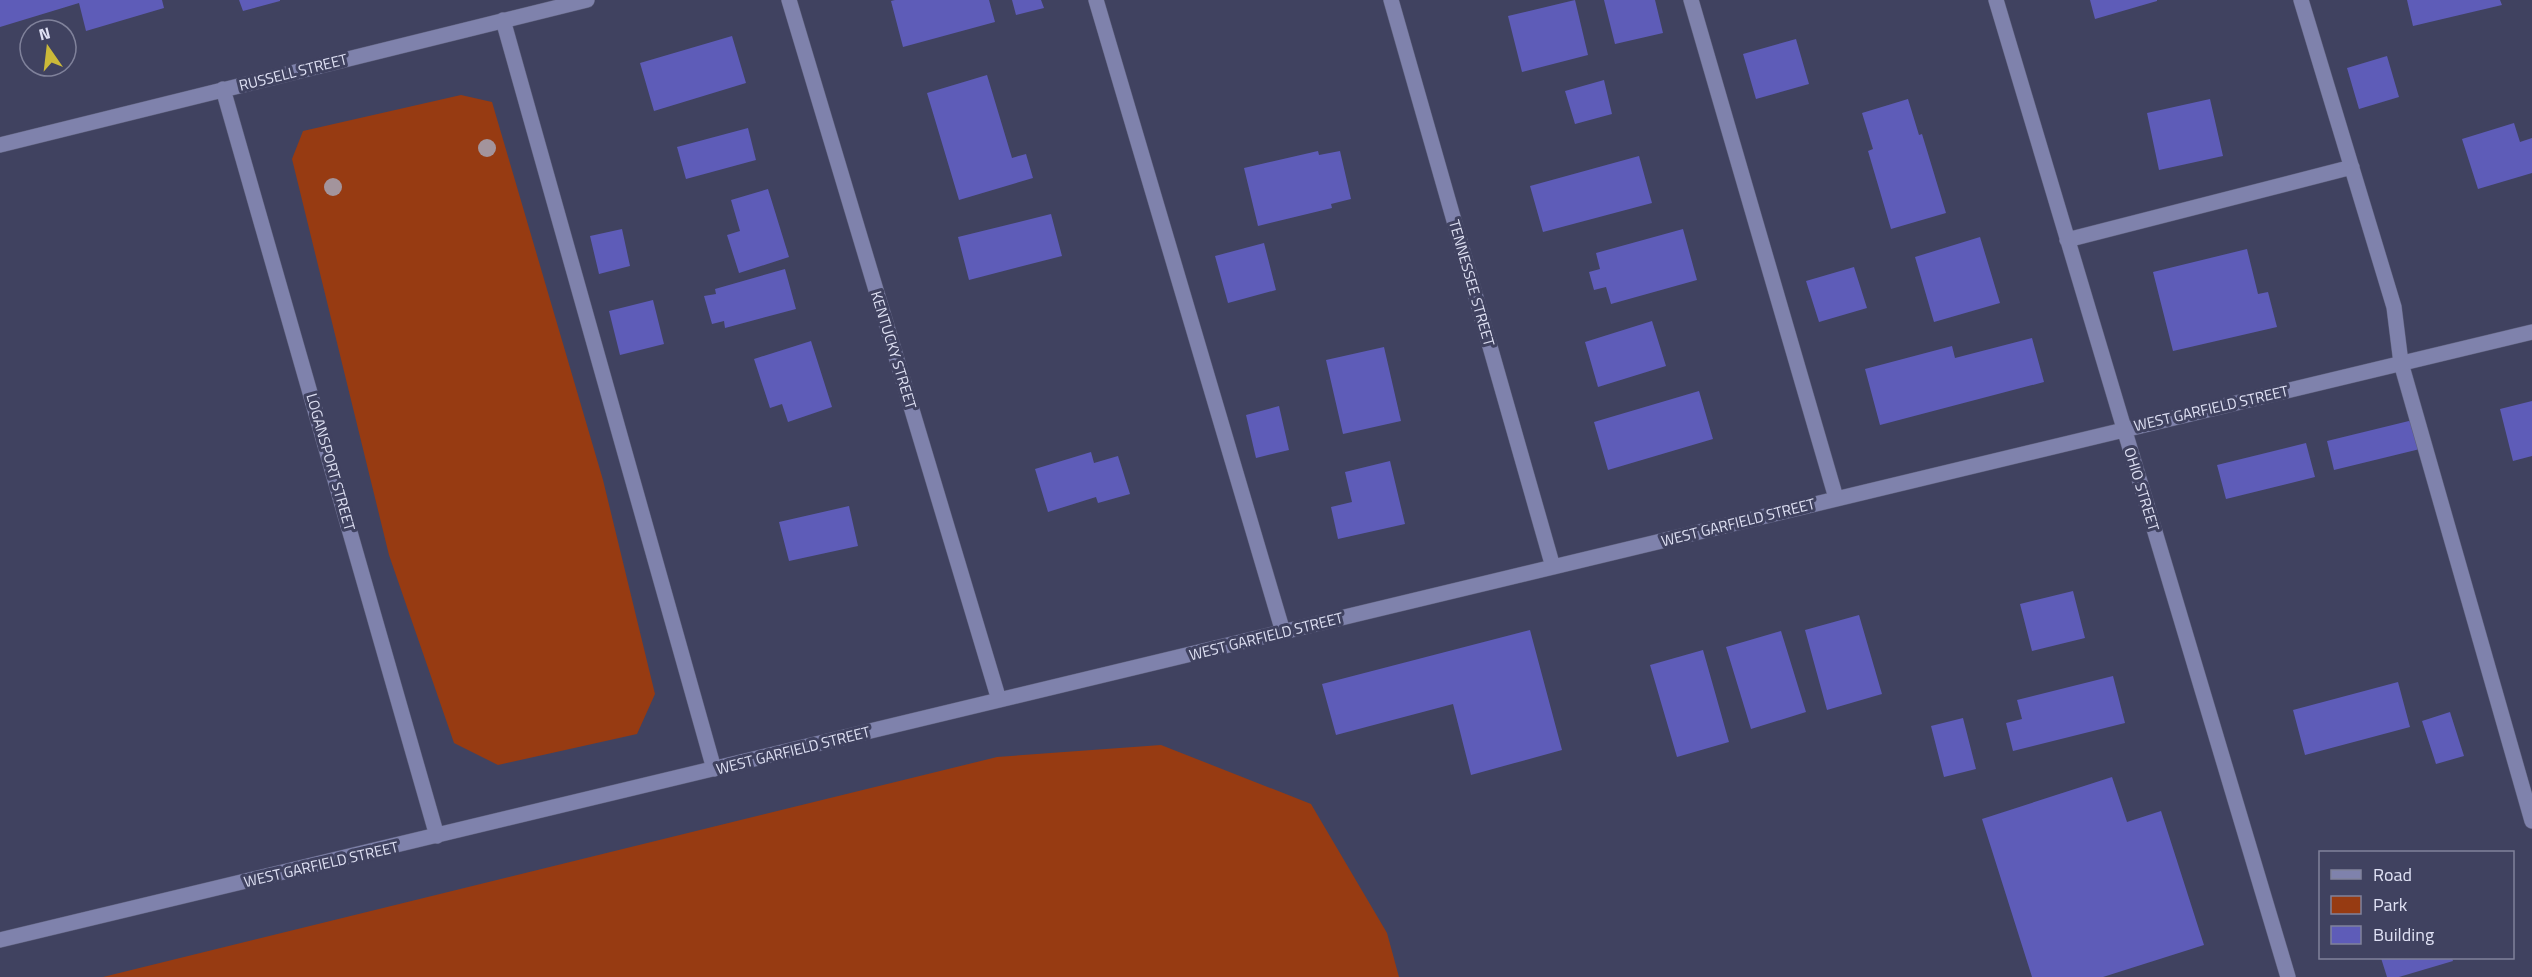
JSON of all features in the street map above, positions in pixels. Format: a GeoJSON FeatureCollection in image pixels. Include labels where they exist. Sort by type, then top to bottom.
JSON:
{"type":"FeatureCollection","features":[{"type":"Feature","properties":{"kind":"street","name":"RUSSELL STREET"},"geometry":{"type":"LineString","coordinates":[[0,145],[587,0]]}},
{"type":"Feature","properties":{"kind":"street","name":"KENTUCKY STREET"},"geometry":{"type":"LineString","coordinates":[[789,0],[999,700]]}},
{"type":"Feature","properties":{"kind":"street"},"geometry":{"type":"LineString","coordinates":[[1096,0],[1283,632]]}},
{"type":"Feature","properties":{"kind":"street","name":"TENNESSEE STREET"},"geometry":{"type":"LineString","coordinates":[[1391,0],[1553,567]]}},
{"type":"Feature","properties":{"kind":"street"},"geometry":{"type":"LineString","coordinates":[[1691,0],[1836,498]]}},
{"type":"Feature","properties":{"kind":"street","name":"OHIO STREET"},"geometry":{"type":"LineString","coordinates":[[1996,0],[2288,977]]}},
{"type":"Feature","properties":{"kind":"street"},"geometry":{"type":"LineString","coordinates":[[2301,0],[2394,307],[2401,363],[2532,821]]}},
{"type":"Feature","properties":{"kind":"street"},"geometry":{"type":"LineString","coordinates":[[503,20],[714,769]]}},
{"type":"Feature","properties":{"kind":"street","name":"LOGANSPORT STREET"},"geometry":{"type":"LineString","coordinates":[[224,89],[437,836]]}},
{"type":"Feature","properties":{"kind":"street"},"geometry":{"type":"LineString","coordinates":[[2067,240],[2352,167]]}},
{"type":"Feature","properties":{"kind":"street","name":"WEST GARFIELD STREET"},"geometry":{"type":"LineString","coordinates":[[0,940],[1836,498],[2532,333]]}},
{"type":"Feature","properties":{"kind":"green space"},"geometry":{"type":"Polygon","coordinates":[[[461,95],[492,102],[603,480],[655,694],[637,734],[498,765],[454,743],[389,555],[292,159],[303,131],[461,95]]]}},
{"type":"Feature","properties":{"kind":"green space"},"geometry":{"type":"Polygon","coordinates":[[[1161,745],[1311,804],[1387,933],[1399,977],[103,977],[997,757],[1161,745]]]}},
{"type":"Feature","properties":{"kind":"building"},"geometry":{"type":"Polygon","coordinates":[[[0,0],[162,0],[164,8],[86,31],[79,3],[30,18],[18,18],[18,22],[0,27],[0,0]]]}},
{"type":"Feature","properties":{"kind":"building"},"geometry":{"type":"Polygon","coordinates":[[[239,0],[280,0],[280,1],[243,11],[239,0]]]}},
{"type":"Feature","properties":{"kind":"building"},"geometry":{"type":"Polygon","coordinates":[[[989,0],[995,22],[903,47],[891,1],[989,0]]]}},
{"type":"Feature","properties":{"kind":"building"},"geometry":{"type":"Polygon","coordinates":[[[1012,0],[1041,0],[1044,8],[1016,15],[1012,0]]]}},
{"type":"Feature","properties":{"kind":"building"},"geometry":{"type":"Polygon","coordinates":[[[1575,0],[1588,55],[1522,72],[1508,16],[1575,0]]]}},
{"type":"Feature","properties":{"kind":"building"},"geometry":{"type":"Polygon","coordinates":[[[1604,0],[1655,0],[1663,33],[1615,44],[1604,0]]]}},
{"type":"Feature","properties":{"kind":"building"},"geometry":{"type":"Polygon","coordinates":[[[2090,0],[2157,0],[2157,1],[2095,19],[2090,0]]]}},
{"type":"Feature","properties":{"kind":"building"},"geometry":{"type":"Polygon","coordinates":[[[2407,0],[2500,0],[2502,5],[2413,26],[2407,0]]]}},
{"type":"Feature","properties":{"kind":"building"},"geometry":{"type":"Polygon","coordinates":[[[732,36],[746,83],[654,111],[640,63],[732,36]]]}},
{"type":"Feature","properties":{"kind":"building"},"geometry":{"type":"Polygon","coordinates":[[[1796,39],[1809,84],[1756,99],[1743,54],[1796,39]]]}},
{"type":"Feature","properties":{"kind":"building"},"geometry":{"type":"Polygon","coordinates":[[[2387,56],[2399,97],[2359,109],[2347,68],[2387,56]]]}},
{"type":"Feature","properties":{"kind":"building"},"geometry":{"type":"Polygon","coordinates":[[[987,75],[1012,158],[1026,154],[1033,178],[959,200],[927,93],[987,75]]]}},
{"type":"Feature","properties":{"kind":"building"},"geometry":{"type":"Polygon","coordinates":[[[1604,80],[1612,114],[1575,124],[1565,91],[1604,80]]]}},
{"type":"Feature","properties":{"kind":"building"},"geometry":{"type":"Polygon","coordinates":[[[1908,99],[1919,135],[1922,134],[1946,213],[1891,229],[1868,151],[1873,149],[1862,113],[1908,99]]]}},
{"type":"Feature","properties":{"kind":"building"},"geometry":{"type":"Polygon","coordinates":[[[2210,99],[2223,156],[2159,170],[2147,113],[2210,99]]]}},
{"type":"Feature","properties":{"kind":"building"},"geometry":{"type":"Polygon","coordinates":[[[2514,123],[2520,142],[2532,138],[2532,173],[2478,189],[2462,139],[2514,123]]]}},
{"type":"Feature","properties":{"kind":"building"},"geometry":{"type":"Polygon","coordinates":[[[748,128],[756,160],[686,179],[677,147],[748,128]]]}},
{"type":"Feature","properties":{"kind":"building"},"geometry":{"type":"Polygon","coordinates":[[[1318,151],[1319,155],[1340,151],[1351,199],[1331,204],[1332,208],[1258,226],[1244,168],[1318,151]]]}},
{"type":"Feature","properties":{"kind":"building"},"geometry":{"type":"Polygon","coordinates":[[[1639,156],[1652,203],[1543,232],[1530,186],[1639,156]]]}},
{"type":"Feature","properties":{"kind":"building"},"geometry":{"type":"Polygon","coordinates":[[[768,189],[789,257],[739,273],[727,235],[740,231],[731,200],[768,189]]]}},
{"type":"Feature","properties":{"kind":"building"},"geometry":{"type":"Polygon","coordinates":[[[1051,214],[1062,256],[969,280],[958,237],[1051,214]]]}},
{"type":"Feature","properties":{"kind":"building"},"geometry":{"type":"Polygon","coordinates":[[[622,229],[630,266],[599,274],[590,236],[622,229]]]}},
{"type":"Feature","properties":{"kind":"building"},"geometry":{"type":"Polygon","coordinates":[[[1683,229],[1697,280],[1611,304],[1606,287],[1594,290],[1589,272],[1600,269],[1596,253],[1683,229]]]}},
{"type":"Feature","properties":{"kind":"building"},"geometry":{"type":"Polygon","coordinates":[[[1980,237],[2000,303],[1934,322],[1915,257],[1980,237]]]}},
{"type":"Feature","properties":{"kind":"building"},"geometry":{"type":"Polygon","coordinates":[[[1264,243],[1276,290],[1228,303],[1215,256],[1264,243]]]}},
{"type":"Feature","properties":{"kind":"building"},"geometry":{"type":"Polygon","coordinates":[[[2247,249],[2258,294],[2268,292],[2277,327],[2173,351],[2153,272],[2247,249]]]}},
{"type":"Feature","properties":{"kind":"building"},"geometry":{"type":"Polygon","coordinates":[[[1854,267],[1867,308],[1819,322],[1806,281],[1854,267]]]}},
{"type":"Feature","properties":{"kind":"building"},"geometry":{"type":"Polygon","coordinates":[[[785,269],[796,309],[725,328],[724,321],[712,324],[704,296],[716,294],[715,289],[785,269]]]}},
{"type":"Feature","properties":{"kind":"building"},"geometry":{"type":"Polygon","coordinates":[[[653,300],[664,344],[620,355],[609,311],[653,300]]]}},
{"type":"Feature","properties":{"kind":"building"},"geometry":{"type":"Polygon","coordinates":[[[1652,321],[1666,366],[1598,387],[1585,342],[1652,321]]]}},
{"type":"Feature","properties":{"kind":"building"},"geometry":{"type":"Polygon","coordinates":[[[2032,338],[2044,382],[1880,425],[1865,369],[1952,346],[1955,358],[2032,338]]]}},
{"type":"Feature","properties":{"kind":"building"},"geometry":{"type":"Polygon","coordinates":[[[811,341],[832,407],[788,422],[782,404],[770,408],[754,359],[811,341]]]}},
{"type":"Feature","properties":{"kind":"building"},"geometry":{"type":"Polygon","coordinates":[[[1384,347],[1401,421],[1343,434],[1326,360],[1384,347]]]}},
{"type":"Feature","properties":{"kind":"building"},"geometry":{"type":"Polygon","coordinates":[[[1699,391],[1713,439],[1608,470],[1594,422],[1699,391]]]}},
{"type":"Feature","properties":{"kind":"building"},"geometry":{"type":"Polygon","coordinates":[[[2532,401],[2532,456],[2513,461],[2500,409],[2532,401]]]}},
{"type":"Feature","properties":{"kind":"building"},"geometry":{"type":"Polygon","coordinates":[[[1279,406],[1289,450],[1256,458],[1246,415],[1279,406]]]}},
{"type":"Feature","properties":{"kind":"building"},"geometry":{"type":"Polygon","coordinates":[[[2413,420],[2420,449],[2334,470],[2327,441],[2413,420]]]}},
{"type":"Feature","properties":{"kind":"building"},"geometry":{"type":"Polygon","coordinates":[[[2306,443],[2315,477],[2226,499],[2217,465],[2306,443]]]}},
{"type":"Feature","properties":{"kind":"building"},"geometry":{"type":"Polygon","coordinates":[[[1091,452],[1094,463],[1118,456],[1130,494],[1098,503],[1096,497],[1048,512],[1035,469],[1091,452]]]}},
{"type":"Feature","properties":{"kind":"building"},"geometry":{"type":"Polygon","coordinates":[[[1390,461],[1405,524],[1338,539],[1331,507],[1352,502],[1345,472],[1390,461]]]}},
{"type":"Feature","properties":{"kind":"building"},"geometry":{"type":"Polygon","coordinates":[[[849,506],[858,546],[789,561],[779,522],[849,506]]]}},
{"type":"Feature","properties":{"kind":"building"},"geometry":{"type":"Polygon","coordinates":[[[2073,591],[2085,638],[2032,651],[2020,604],[2073,591]]]}},
{"type":"Feature","properties":{"kind":"building"},"geometry":{"type":"Polygon","coordinates":[[[1859,615],[1882,694],[1827,710],[1805,630],[1859,615]]]}},
{"type":"Feature","properties":{"kind":"building"},"geometry":{"type":"Polygon","coordinates":[[[1530,630],[1562,750],[1471,775],[1453,704],[1336,735],[1322,684],[1530,630]]]}},
{"type":"Feature","properties":{"kind":"building"},"geometry":{"type":"Polygon","coordinates":[[[1781,631],[1806,712],[1751,729],[1726,647],[1781,631]]]}},
{"type":"Feature","properties":{"kind":"building"},"geometry":{"type":"Polygon","coordinates":[[[1703,650],[1729,742],[1677,757],[1650,665],[1703,650]]]}},
{"type":"Feature","properties":{"kind":"building"},"geometry":{"type":"Polygon","coordinates":[[[2113,676],[2125,723],[2013,751],[2006,723],[2022,719],[2017,700],[2113,676]]]}},
{"type":"Feature","properties":{"kind":"building"},"geometry":{"type":"Polygon","coordinates":[[[2398,682],[2410,727],[2305,755],[2293,710],[2398,682]]]}},
{"type":"Feature","properties":{"kind":"building"},"geometry":{"type":"Polygon","coordinates":[[[2450,712],[2464,756],[2436,764],[2422,721],[2450,712]]]}},
{"type":"Feature","properties":{"kind":"building"},"geometry":{"type":"Polygon","coordinates":[[[1963,718],[1976,769],[1944,777],[1931,726],[1963,718]]]}},
{"type":"Feature","properties":{"kind":"building"},"geometry":{"type":"Polygon","coordinates":[[[2112,777],[2127,822],[2161,811],[2204,945],[2103,977],[2032,977],[1982,819],[2112,777]]]}},
{"type":"Feature","properties":{"kind":"building"},"geometry":{"type":"Polygon","coordinates":[[[2381,959],[2452,959],[2453,961],[2399,977],[2387,977],[2381,959]]]}}]}
